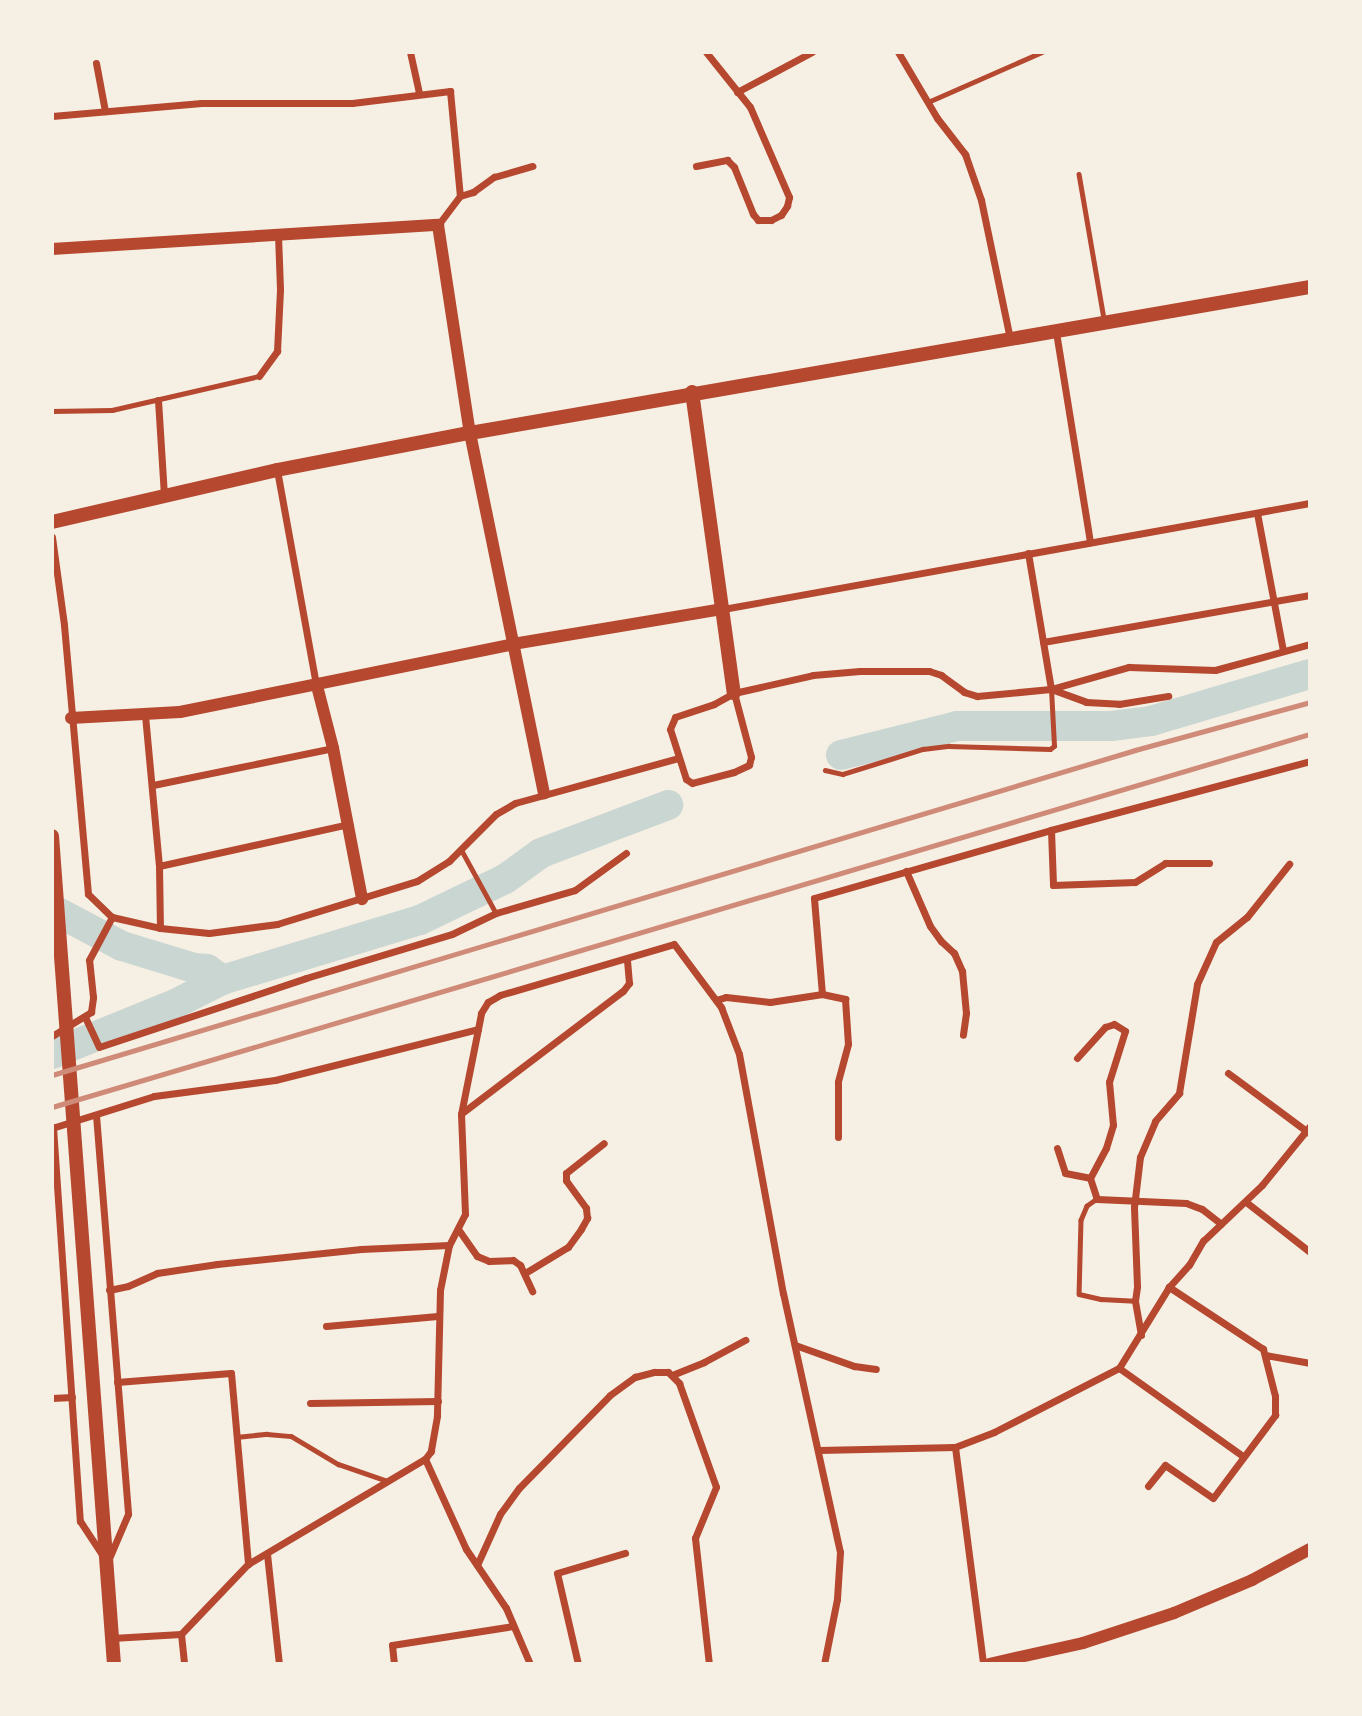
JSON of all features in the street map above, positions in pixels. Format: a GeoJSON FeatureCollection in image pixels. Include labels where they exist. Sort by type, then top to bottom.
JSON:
{"type":"FeatureCollection","features":[{"type":"Feature","properties":{"kind":"main road"},"geometry":{"type":"LineString","coordinates":[[52,522],[277,470],[470,433],[692,392],[1310,287]]}},
{"type":"Feature","properties":{"kind":"main road"},"geometry":{"type":"LineString","coordinates":[[692,392],[734,693]]}},
{"type":"Feature","properties":{"kind":"main road"},"geometry":{"type":"LineString","coordinates":[[52,836],[114,1664]]}},
{"type":"Feature","properties":{"kind":"street"},"geometry":{"type":"LineString","coordinates":[[410,52],[419,93]]}},
{"type":"Feature","properties":{"kind":"street"},"geometry":{"type":"LineString","coordinates":[[696,166],[727,160],[734,167],[752,214],[758,220],[771,220],[781,215],[787,206],[789,197],[750,107],[706,52]]}},
{"type":"Feature","properties":{"kind":"street"},"geometry":{"type":"LineString","coordinates":[[737,92],[812,52]]}},
{"type":"Feature","properties":{"kind":"street"},"geometry":{"type":"LineString","coordinates":[[898,52],[928,103],[965,154],[981,200],[1010,339]]}},
{"type":"Feature","properties":{"kind":"street"},"geometry":{"type":"LineString","coordinates":[[96,63],[105,111]]}},
{"type":"Feature","properties":{"kind":"street"},"geometry":{"type":"LineString","coordinates":[[52,116],[201,103],[352,103],[450,91],[460,196]]}},
{"type":"Feature","properties":{"kind":"street"},"geometry":{"type":"LineString","coordinates":[[532,166],[494,177],[473,192],[460,196],[438,225],[470,433],[544,793]]}},
{"type":"Feature","properties":{"kind":"street"},"geometry":{"type":"LineString","coordinates":[[52,249],[438,225]]}},
{"type":"Feature","properties":{"kind":"street"},"geometry":{"type":"LineString","coordinates":[[259,376],[277,351],[281,289],[278,234]]}},
{"type":"Feature","properties":{"kind":"street"},"geometry":{"type":"LineString","coordinates":[[1056,331],[1090,542]]}},
{"type":"Feature","properties":{"kind":"street"},"geometry":{"type":"LineString","coordinates":[[158,400],[164,496]]}},
{"type":"Feature","properties":{"kind":"street"},"geometry":{"type":"LineString","coordinates":[[277,470],[317,686],[333,748],[362,899]]}},
{"type":"Feature","properties":{"kind":"street"},"geometry":{"type":"LineString","coordinates":[[71,718],[180,712],[513,644],[723,609],[1310,503]]}},
{"type":"Feature","properties":{"kind":"street"},"geometry":{"type":"LineString","coordinates":[[1257,513],[1283,651]]}},
{"type":"Feature","properties":{"kind":"street"},"geometry":{"type":"LineString","coordinates":[[52,537],[64,625],[88,894],[110,919],[209,933],[245,930],[362,899],[417,881],[461,849],[505,808],[544,793],[678,758]]}},
{"type":"Feature","properties":{"kind":"street"},"geometry":{"type":"LineString","coordinates":[[1028,553],[1051,689]]}},
{"type":"Feature","properties":{"kind":"street"},"geometry":{"type":"LineString","coordinates":[[1043,642],[1310,595]]}},
{"type":"Feature","properties":{"kind":"street"},"geometry":{"type":"LineString","coordinates":[[734,693],[751,757],[749,765],[734,772],[692,783],[686,779],[670,729],[675,717],[714,704],[734,693],[813,675],[912,670],[941,675],[971,696],[1051,689],[1129,667],[1214,670],[1310,644]]}},
{"type":"Feature","properties":{"kind":"street"},"geometry":{"type":"LineString","coordinates":[[1051,689],[1086,702],[1119,704],[1168,696]]}},
{"type":"Feature","properties":{"kind":"street"},"geometry":{"type":"LineString","coordinates":[[145,715],[159,866],[160,928]]}},
{"type":"Feature","properties":{"kind":"street"},"geometry":{"type":"LineString","coordinates":[[153,785],[333,748]]}},
{"type":"Feature","properties":{"kind":"street"},"geometry":{"type":"LineString","coordinates":[[822,993],[814,898],[1051,830],[1310,761]]}},
{"type":"Feature","properties":{"kind":"street"},"geometry":{"type":"LineString","coordinates":[[159,866],[349,824]]}},
{"type":"Feature","properties":{"kind":"street"},"geometry":{"type":"LineString","coordinates":[[1051,830],[1053,885],[1135,882],[1165,863],[1209,863]]}},
{"type":"Feature","properties":{"kind":"street"},"geometry":{"type":"LineString","coordinates":[[85,1017],[99,1047],[306,978],[452,934],[493,909],[575,890],[626,853]]}},
{"type":"Feature","properties":{"kind":"street"},"geometry":{"type":"LineString","coordinates":[[1141,1335],[1135,1301],[1137,1286],[1134,1201],[1140,1157],[1147,1137],[1161,1112],[1179,1093],[1202,968],[1216,942],[1247,917],[1289,864]]}},
{"type":"Feature","properties":{"kind":"street"},"geometry":{"type":"LineString","coordinates":[[906,871],[930,926],[954,953],[962,971],[967,1013],[963,1035]]}},
{"type":"Feature","properties":{"kind":"street"},"geometry":{"type":"LineString","coordinates":[[52,1036],[85,1017],[92,1005],[89,960],[110,919]]}},
{"type":"Feature","properties":{"kind":"street"},"geometry":{"type":"LineString","coordinates":[[112,1638],[181,1634],[248,1564],[267,1555],[385,1480],[425,1459],[431,1451],[438,1401],[438,1316],[449,1245],[466,1205],[460,1140],[461,1114],[481,1013],[488,1002],[500,996],[674,944],[716,1000],[728,1021],[739,1054],[795,1345],[840,1552],[837,1599],[824,1664]]}},
{"type":"Feature","properties":{"kind":"street"},"geometry":{"type":"LineString","coordinates":[[461,1114],[623,991],[629,983],[627,959]]}},
{"type":"Feature","properties":{"kind":"street"},"geometry":{"type":"LineString","coordinates":[[716,1000],[726,997],[770,1002],[822,993],[845,999],[848,1044],[838,1082],[838,1138]]}},
{"type":"Feature","properties":{"kind":"street"},"geometry":{"type":"LineString","coordinates":[[1077,1058],[1105,1027],[1114,1024],[1123,1027],[1125,1038],[1109,1082],[1113,1125],[1106,1148],[1090,1178],[1097,1199],[1186,1203],[1202,1209],[1221,1224]]}},
{"type":"Feature","properties":{"kind":"street"},"geometry":{"type":"LineString","coordinates":[[107,1563],[80,1521],[53,1127],[154,1096],[275,1080],[478,1029]]}},
{"type":"Feature","properties":{"kind":"street"},"geometry":{"type":"LineString","coordinates":[[819,1450],[955,1447],[994,1432],[1119,1368],[1169,1287],[1189,1265],[1203,1241],[1246,1202],[1308,1130],[1228,1073]]}},
{"type":"Feature","properties":{"kind":"street"},"geometry":{"type":"LineString","coordinates":[[96,1115],[128,1514],[107,1563]]}},
{"type":"Feature","properties":{"kind":"street"},"geometry":{"type":"LineString","coordinates":[[526,1273],[568,1247],[581,1228],[587,1218],[586,1208],[566,1180],[566,1173],[604,1143]]}},
{"type":"Feature","properties":{"kind":"street"},"geometry":{"type":"LineString","coordinates":[[1057,1148],[1065,1173],[1090,1178]]}},
{"type":"Feature","properties":{"kind":"street"},"geometry":{"type":"LineString","coordinates":[[1246,1202],[1310,1252]]}},
{"type":"Feature","properties":{"kind":"street"},"geometry":{"type":"LineString","coordinates":[[458,1229],[477,1256],[489,1261],[513,1260],[526,1273],[532,1291]]}},
{"type":"Feature","properties":{"kind":"street"},"geometry":{"type":"LineString","coordinates":[[109,1290],[128,1286],[157,1273],[217,1264],[361,1249],[449,1245]]}},
{"type":"Feature","properties":{"kind":"street"},"geometry":{"type":"LineString","coordinates":[[1148,1486],[1165,1465],[1213,1499],[1275,1415],[1275,1396],[1263,1349],[1169,1287]]}},
{"type":"Feature","properties":{"kind":"street"},"geometry":{"type":"LineString","coordinates":[[326,1326],[438,1316]]}},
{"type":"Feature","properties":{"kind":"street"},"geometry":{"type":"LineString","coordinates":[[672,1375],[704,1362],[744,1340]]}},
{"type":"Feature","properties":{"kind":"street"},"geometry":{"type":"LineString","coordinates":[[795,1345],[854,1366],[876,1369]]}},
{"type":"Feature","properties":{"kind":"street"},"geometry":{"type":"LineString","coordinates":[[1265,1355],[1310,1363]]}},
{"type":"Feature","properties":{"kind":"street"},"geometry":{"type":"LineString","coordinates":[[1119,1368],[1243,1456]]}},
{"type":"Feature","properties":{"kind":"street"},"geometry":{"type":"LineString","coordinates":[[477,1565],[500,1514],[519,1488],[610,1395],[645,1374],[662,1371],[672,1375],[679,1383],[716,1487],[695,1538],[709,1664]]}},
{"type":"Feature","properties":{"kind":"street"},"geometry":{"type":"LineString","coordinates":[[117,1381],[231,1373],[248,1564]]}},
{"type":"Feature","properties":{"kind":"street"},"geometry":{"type":"LineString","coordinates":[[52,1398],[72,1397]]}},
{"type":"Feature","properties":{"kind":"street"},"geometry":{"type":"LineString","coordinates":[[310,1403],[438,1401]]}},
{"type":"Feature","properties":{"kind":"street"},"geometry":{"type":"LineString","coordinates":[[955,1447],[983,1664]]}},
{"type":"Feature","properties":{"kind":"street"},"geometry":{"type":"LineString","coordinates":[[425,1459],[466,1549],[506,1608],[530,1664]]}},
{"type":"Feature","properties":{"kind":"street"},"geometry":{"type":"LineString","coordinates":[[989,1664],[1083,1643],[1174,1613],[1223,1594],[1310,1549]]}},
{"type":"Feature","properties":{"kind":"street"},"geometry":{"type":"LineString","coordinates":[[578,1664],[557,1573],[625,1553]]}},
{"type":"Feature","properties":{"kind":"street"},"geometry":{"type":"LineString","coordinates":[[267,1555],[279,1664]]}},
{"type":"Feature","properties":{"kind":"street"},"geometry":{"type":"LineString","coordinates":[[394,1664],[392,1645],[513,1626]]}},
{"type":"Feature","properties":{"kind":"street"},"geometry":{"type":"LineString","coordinates":[[181,1634],[184,1664]]}},
{"type":"Feature","properties":{"kind":"lane"},"geometry":{"type":"LineString","coordinates":[[928,103],[1041,52]]}},
{"type":"Feature","properties":{"kind":"lane"},"geometry":{"type":"LineString","coordinates":[[1079,174],[1104,324]]}},
{"type":"Feature","properties":{"kind":"lane"},"geometry":{"type":"LineString","coordinates":[[52,411],[112,410],[259,376]]}},
{"type":"Feature","properties":{"kind":"lane"},"geometry":{"type":"LineString","coordinates":[[825,770],[843,774],[923,749],[969,744],[1014,750],[1050,749],[1054,746],[1051,689]]}},
{"type":"Feature","properties":{"kind":"lane"},"geometry":{"type":"LineString","coordinates":[[461,849],[493,909]]}},
{"type":"Feature","properties":{"kind":"lane"},"geometry":{"type":"LineString","coordinates":[[1097,1199],[1087,1206],[1081,1220],[1079,1294],[1101,1299],[1135,1301]]}},
{"type":"Feature","properties":{"kind":"lane"},"geometry":{"type":"LineString","coordinates":[[236,1437],[267,1434],[291,1436],[338,1464],[385,1480]]}},
{"type":"Feature","properties":{"kind":"waterway"},"geometry":{"type":"LineString","coordinates":[[841,755],[957,726],[1111,726],[1151,721],[1310,674]]}},
{"type":"Feature","properties":{"kind":"waterway"},"geometry":{"type":"LineString","coordinates":[[52,1054],[175,1004],[222,980],[420,920],[505,879],[541,853],[668,805]]}},
{"type":"Feature","properties":{"kind":"waterway"},"geometry":{"type":"LineString","coordinates":[[52,909],[122,946],[194,968],[207,969],[222,980]]}},
{"type":"Feature","properties":{"kind":"railway"},"geometry":{"type":"LineString","coordinates":[[52,1075],[1135,750],[1310,702]]}},
{"type":"Feature","properties":{"kind":"railway"},"geometry":{"type":"LineString","coordinates":[[52,1107],[1310,734]]}}]}
